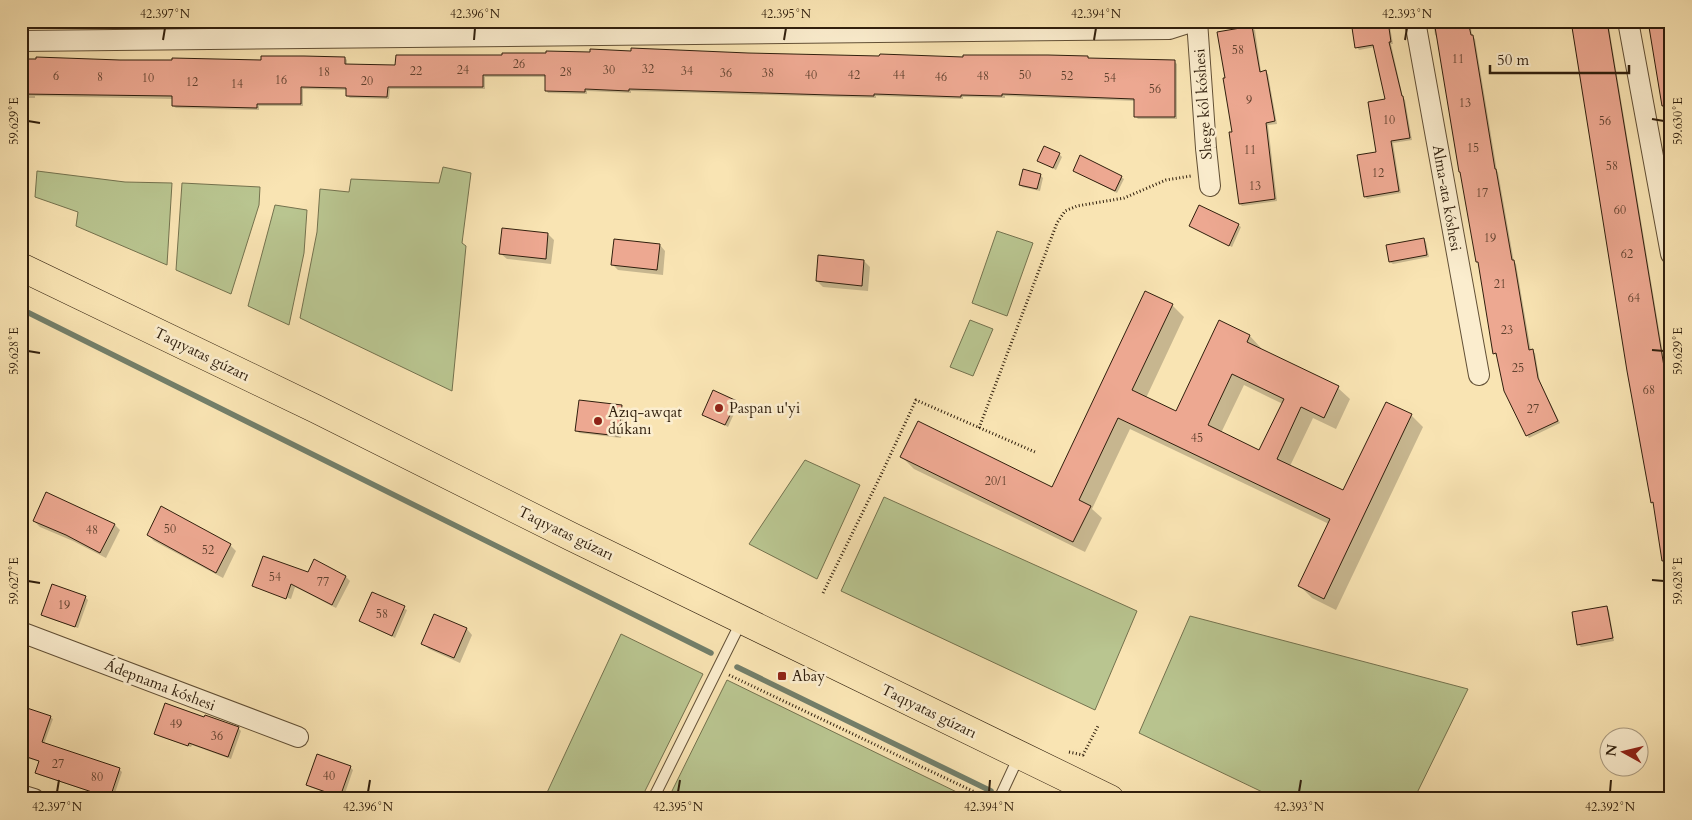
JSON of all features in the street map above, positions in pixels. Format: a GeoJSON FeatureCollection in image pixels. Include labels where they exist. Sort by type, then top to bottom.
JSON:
{"type":"FeatureCollection","features":[{"type":"Feature","properties":{"kind":"highway","name":"Taqıyatas gúzarı"},"geometry":{"type":"LineString","coordinates":[[21,267],[316,409],[572,537],[1110,799]]}},
{"type":"Feature","properties":{"kind":"street"},"geometry":{"type":"LineString","coordinates":[[21,41],[1169,29],[1195,21]]}},
{"type":"Feature","properties":{"kind":"street","name":"Shege kól kóshesi"},"geometry":{"type":"LineString","coordinates":[[1195,21],[1209,178]]}},
{"type":"Feature","properties":{"kind":"street","name":"Alma-ata kóshesi"},"geometry":{"type":"LineString","coordinates":[[1415,21],[1480,375]]}},
{"type":"Feature","properties":{"kind":"street"},"geometry":{"type":"LineString","coordinates":[[1628,21],[1671,254]]}},
{"type":"Feature","properties":{"kind":"street","name":"Ádepnama kóshesi"},"geometry":{"type":"LineString","coordinates":[[21,632],[298,737]]}},
{"type":"Feature","properties":{"kind":"street"},"geometry":{"type":"LineString","coordinates":[[21,795],[34,799]]}},
{"type":"Feature","properties":{"kind":"lane"},"geometry":{"type":"LineString","coordinates":[[653,799],[742,619]]}},
{"type":"Feature","properties":{"kind":"lane"},"geometry":{"type":"LineString","coordinates":[[999,799],[1020,755]]}},
{"type":"Feature","properties":{"kind":"path"},"geometry":{"type":"LineString","coordinates":[[979,428],[1057,223],[1066,211],[1077,206],[1124,198],[1166,180],[1188,177],[1209,178]]}},
{"type":"Feature","properties":{"kind":"path"},"geometry":{"type":"LineString","coordinates":[[823,593],[916,400],[1035,452]]}},
{"type":"Feature","properties":{"kind":"path"},"geometry":{"type":"LineString","coordinates":[[716,670],[990,799]]}},
{"type":"Feature","properties":{"kind":"path"},"geometry":{"type":"LineString","coordinates":[[1066,750],[1083,755],[1098,726]]}},
{"type":"Feature","properties":{"kind":"green space"},"geometry":{"type":"Polygon","coordinates":[[[443,167],[471,173],[462,243],[466,246],[452,391],[300,318],[317,232],[320,189],[349,192],[351,179],[439,183],[443,167]]]}},
{"type":"Feature","properties":{"kind":"green space"},"geometry":{"type":"Polygon","coordinates":[[[37,171],[125,182],[172,183],[167,265],[76,226],[78,212],[35,197],[37,171]]]}},
{"type":"Feature","properties":{"kind":"green space"},"geometry":{"type":"Polygon","coordinates":[[[182,183],[260,187],[259,205],[231,294],[176,270],[182,183]]]}},
{"type":"Feature","properties":{"kind":"green space"},"geometry":{"type":"Polygon","coordinates":[[[275,205],[307,210],[304,253],[289,325],[248,306],[275,205]]]}},
{"type":"Feature","properties":{"kind":"green space"},"geometry":{"type":"Polygon","coordinates":[[[997,231],[1033,243],[1007,316],[972,303],[997,231]]]}},
{"type":"Feature","properties":{"kind":"green space"},"geometry":{"type":"Polygon","coordinates":[[[970,320],[993,329],[973,376],[950,367],[970,320]]]}},
{"type":"Feature","properties":{"kind":"green space"},"geometry":{"type":"Polygon","coordinates":[[[805,460],[860,485],[817,579],[749,544],[805,460]]]}},
{"type":"Feature","properties":{"kind":"green space"},"geometry":{"type":"Polygon","coordinates":[[[884,497],[1137,611],[1095,710],[841,591],[884,497]]]}},
{"type":"Feature","properties":{"kind":"green space"},"geometry":{"type":"Polygon","coordinates":[[[1190,616],[1468,689],[1414,799],[1277,799],[1139,733],[1190,616]]]}},
{"type":"Feature","properties":{"kind":"green space"},"geometry":{"type":"Polygon","coordinates":[[[621,634],[703,674],[641,799],[544,799],[621,634]]]}},
{"type":"Feature","properties":{"kind":"green space"},"geometry":{"type":"Polygon","coordinates":[[[727,680],[971,799],[668,799],[727,680]]]}},
{"type":"Feature","properties":{"kind":"building"},"geometry":{"type":"Polygon","coordinates":[[[1351,21],[1388,21],[1391,42],[1389,42],[1403,96],[1410,138],[1391,141],[1399,191],[1364,197],[1357,155],[1376,152],[1368,102],[1385,99],[1373,45],[1355,48],[1351,21]]]}},
{"type":"Feature","properties":{"kind":"building"},"geometry":{"type":"Polygon","coordinates":[[[1434,21],[1468,21],[1471,35],[1473,35],[1495,169],[1512,260],[1514,260],[1529,350],[1533,349],[1538,378],[1558,421],[1526,436],[1504,391],[1496,353],[1493,354],[1478,262],[1476,262],[1459,172],[1434,21]]]}},
{"type":"Feature","properties":{"kind":"building"},"geometry":{"type":"Polygon","coordinates":[[[1571,21],[1607,21],[1671,409],[1671,560],[1662,561],[1653,502],[1651,503],[1627,371],[1571,21]]]}},
{"type":"Feature","properties":{"kind":"building"},"geometry":{"type":"Polygon","coordinates":[[[1648,21],[1671,21],[1671,105],[1662,106],[1648,21]]]}},
{"type":"Feature","properties":{"kind":"building"},"geometry":{"type":"Polygon","coordinates":[[[1252,26],[1260,72],[1266,70],[1275,121],[1266,123],[1275,199],[1239,204],[1229,132],[1232,132],[1217,32],[1252,26]]]}},
{"type":"Feature","properties":{"kind":"building"},"geometry":{"type":"Polygon","coordinates":[[[631,48],[879,56],[880,54],[963,57],[963,55],[1048,55],[1175,60],[1175,117],[1134,117],[1134,99],[1002,94],[1002,96],[961,95],[961,97],[629,89],[629,91],[585,89],[585,92],[545,91],[545,75],[483,75],[483,87],[388,87],[387,97],[346,96],[346,88],[301,87],[301,104],[257,104],[257,108],[172,106],[172,96],[21,94],[21,59],[36,59],[36,57],[120,60],[172,60],[172,58],[261,60],[261,56],[304,56],[345,57],[345,64],[395,65],[396,55],[502,55],[502,53],[546,53],[546,51],[590,52],[590,49],[631,51],[631,48]]]}},
{"type":"Feature","properties":{"kind":"building"},"geometry":{"type":"Polygon","coordinates":[[[1044,146],[1060,153],[1053,168],[1037,161],[1044,146]]]}},
{"type":"Feature","properties":{"kind":"building"},"geometry":{"type":"Polygon","coordinates":[[[1080,155],[1122,176],[1115,191],[1073,171],[1080,155]]]}},
{"type":"Feature","properties":{"kind":"building"},"geometry":{"type":"Polygon","coordinates":[[[1023,169],[1041,174],[1037,189],[1019,185],[1023,169]]]}},
{"type":"Feature","properties":{"kind":"building"},"geometry":{"type":"Polygon","coordinates":[[[1199,205],[1239,224],[1229,246],[1189,226],[1199,205]]]}},
{"type":"Feature","properties":{"kind":"building"},"geometry":{"type":"Polygon","coordinates":[[[502,228],[548,233],[546,259],[499,254],[502,228]]]}},
{"type":"Feature","properties":{"kind":"building"},"geometry":{"type":"Polygon","coordinates":[[[1424,238],[1427,255],[1389,262],[1386,245],[1424,238]]]}},
{"type":"Feature","properties":{"kind":"building"},"geometry":{"type":"Polygon","coordinates":[[[614,239],[660,244],[657,270],[611,265],[614,239]]]}},
{"type":"Feature","properties":{"kind":"building"},"geometry":{"type":"Polygon","coordinates":[[[818,255],[864,260],[862,286],[816,281],[818,255]]]}},
{"type":"Feature","properties":{"kind":"building"},"geometry":{"type":"Polygon","coordinates":[[[1145,291],[1173,304],[1132,390],[1176,411],[1219,320],[1250,335],[1247,342],[1339,386],[1324,418],[1301,407],[1277,459],[1343,490],[1386,402],[1412,414],[1324,599],[1298,586],[1330,519],[1118,418],[1079,500],[1091,506],[1073,542],[900,457],[918,421],[1052,487],[1145,291]],[[1232,374],[1208,425],[1259,450],[1284,399],[1232,374]]]}},
{"type":"Feature","properties":{"kind":"building","name":"Paspan u'yi"},"geometry":{"type":"Polygon","coordinates":[[[713,390],[737,401],[725,425],[702,415],[713,390]]]}},
{"type":"Feature","properties":{"kind":"building"},"geometry":{"type":"Polygon","coordinates":[[[579,400],[622,405],[619,436],[575,431],[579,400]]]}},
{"type":"Feature","properties":{"kind":"building"},"geometry":{"type":"Polygon","coordinates":[[[46,492],[115,524],[100,553],[66,535],[33,521],[46,492]]]}},
{"type":"Feature","properties":{"kind":"building"},"geometry":{"type":"Polygon","coordinates":[[[161,506],[231,544],[216,573],[147,535],[161,506]]]}},
{"type":"Feature","properties":{"kind":"building"},"geometry":{"type":"Polygon","coordinates":[[[263,556],[308,572],[314,559],[346,576],[332,605],[291,584],[286,599],[252,586],[263,556]]]}},
{"type":"Feature","properties":{"kind":"building"},"geometry":{"type":"Polygon","coordinates":[[[52,584],[86,596],[75,627],[41,615],[52,584]]]}},
{"type":"Feature","properties":{"kind":"building"},"geometry":{"type":"Polygon","coordinates":[[[372,592],[405,606],[392,636],[359,621],[372,592]]]}},
{"type":"Feature","properties":{"kind":"building"},"geometry":{"type":"Polygon","coordinates":[[[1607,606],[1613,638],[1577,645],[1572,612],[1607,606]]]}},
{"type":"Feature","properties":{"kind":"building"},"geometry":{"type":"Polygon","coordinates":[[[434,614],[467,628],[454,658],[421,644],[434,614]]]}},
{"type":"Feature","properties":{"kind":"building"},"geometry":{"type":"Polygon","coordinates":[[[165,703],[239,727],[228,757],[189,743],[188,746],[154,734],[165,703]]]}},
{"type":"Feature","properties":{"kind":"building"},"geometry":{"type":"Polygon","coordinates":[[[21,706],[51,716],[42,742],[120,768],[110,798],[35,773],[39,761],[21,755],[21,706]]]}},
{"type":"Feature","properties":{"kind":"building"},"geometry":{"type":"Polygon","coordinates":[[[317,754],[351,766],[340,797],[306,785],[317,754]]]}},
{"type":"Feature","properties":{"kind":"waterway"},"geometry":{"type":"LineString","coordinates":[[21,309],[711,653]]}},
{"type":"Feature","properties":{"kind":"waterway"},"geometry":{"type":"LineString","coordinates":[[737,667],[991,791]]}},
{"type":"Feature","properties":{"kind":"place","name":"Paspan u'yi"},"geometry":{"type":"Point","coordinates":[719,408]}},
{"type":"Feature","properties":{"kind":"place","name":"Azıq-awqat dúkanı"},"geometry":{"type":"Point","coordinates":[598,421]}},
{"type":"Feature","properties":{"kind":"place","name":"Abay"},"geometry":{"type":"Point","coordinates":[782,676]}}]}
